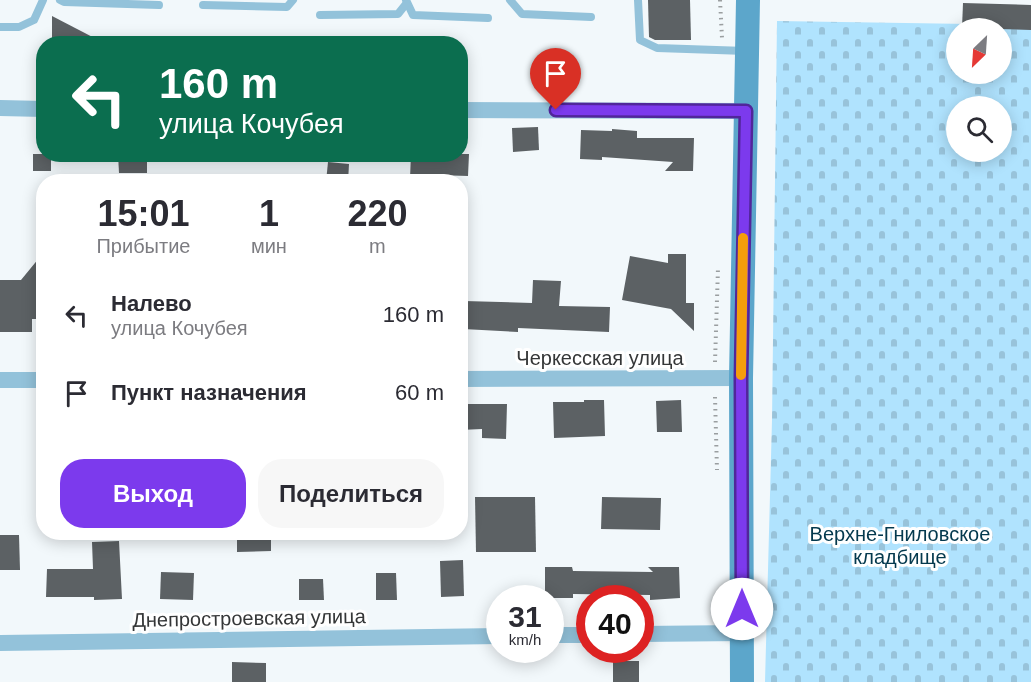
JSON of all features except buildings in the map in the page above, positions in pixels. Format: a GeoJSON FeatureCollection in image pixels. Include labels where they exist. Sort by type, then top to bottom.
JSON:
{"type":"FeatureCollection","features":[{"type":"Feature","properties":{"kind":"street"},"geometry":{"type":"LineString","coordinates":[[742,682],[741,378],[748,0]]}},
{"type":"Feature","properties":{"kind":"street"},"geometry":{"type":"LineString","coordinates":[[0,108],[36,109]]}},
{"type":"Feature","properties":{"kind":"street"},"geometry":{"type":"LineString","coordinates":[[468,110],[746,111]]}},
{"type":"Feature","properties":{"kind":"street","name":"Черкесская улица"},"geometry":{"type":"LineString","coordinates":[[468,379],[741,378]]}},
{"type":"Feature","properties":{"kind":"street"},"geometry":{"type":"LineString","coordinates":[[0,380],[36,380]]}},
{"type":"Feature","properties":{"kind":"street"},"geometry":{"type":"LineString","coordinates":[[654,634],[742,633]]}},
{"type":"Feature","properties":{"kind":"street","name":"Днепростроевская улица"},"geometry":{"type":"LineString","coordinates":[[0,643],[486,636]]}},
{"type":"Feature","properties":{"kind":"lane"},"geometry":{"type":"LineString","coordinates":[[0,27],[19,27],[34,20],[43,0]]}},
{"type":"Feature","properties":{"kind":"lane"},"geometry":{"type":"LineString","coordinates":[[60,0],[159,5]]}},
{"type":"Feature","properties":{"kind":"lane"},"geometry":{"type":"LineString","coordinates":[[203,5],[287,7],[293,0]]}},
{"type":"Feature","properties":{"kind":"lane"},"geometry":{"type":"LineString","coordinates":[[510,0],[522,14],[591,17]]}},
{"type":"Feature","properties":{"kind":"lane"},"geometry":{"type":"LineString","coordinates":[[638,0],[640,40],[657,48],[747,51]]}},
{"type":"Feature","properties":{"kind":"lane"},"geometry":{"type":"LineString","coordinates":[[320,15],[398,14],[406,2],[413,15],[488,18]]}},
{"type":"Feature","properties":{"kind":"green space","name":"Верхне-Гниловское кладбище"},"geometry":{"type":"Polygon","coordinates":[[[777,21],[946,24],[946,84],[1012,84],[1012,25],[1031,25],[1031,682],[765,682],[772,420],[777,21]]]}},
{"type":"Feature","properties":{"kind":"slow traffic"},"geometry":{"type":"LineString","coordinates":[[741,375],[743,238]]}},
{"type":"Feature","properties":{"kind":"route"},"geometry":{"type":"LineString","coordinates":[[556,110],[746,111],[741,378],[742,609]]}}]}
